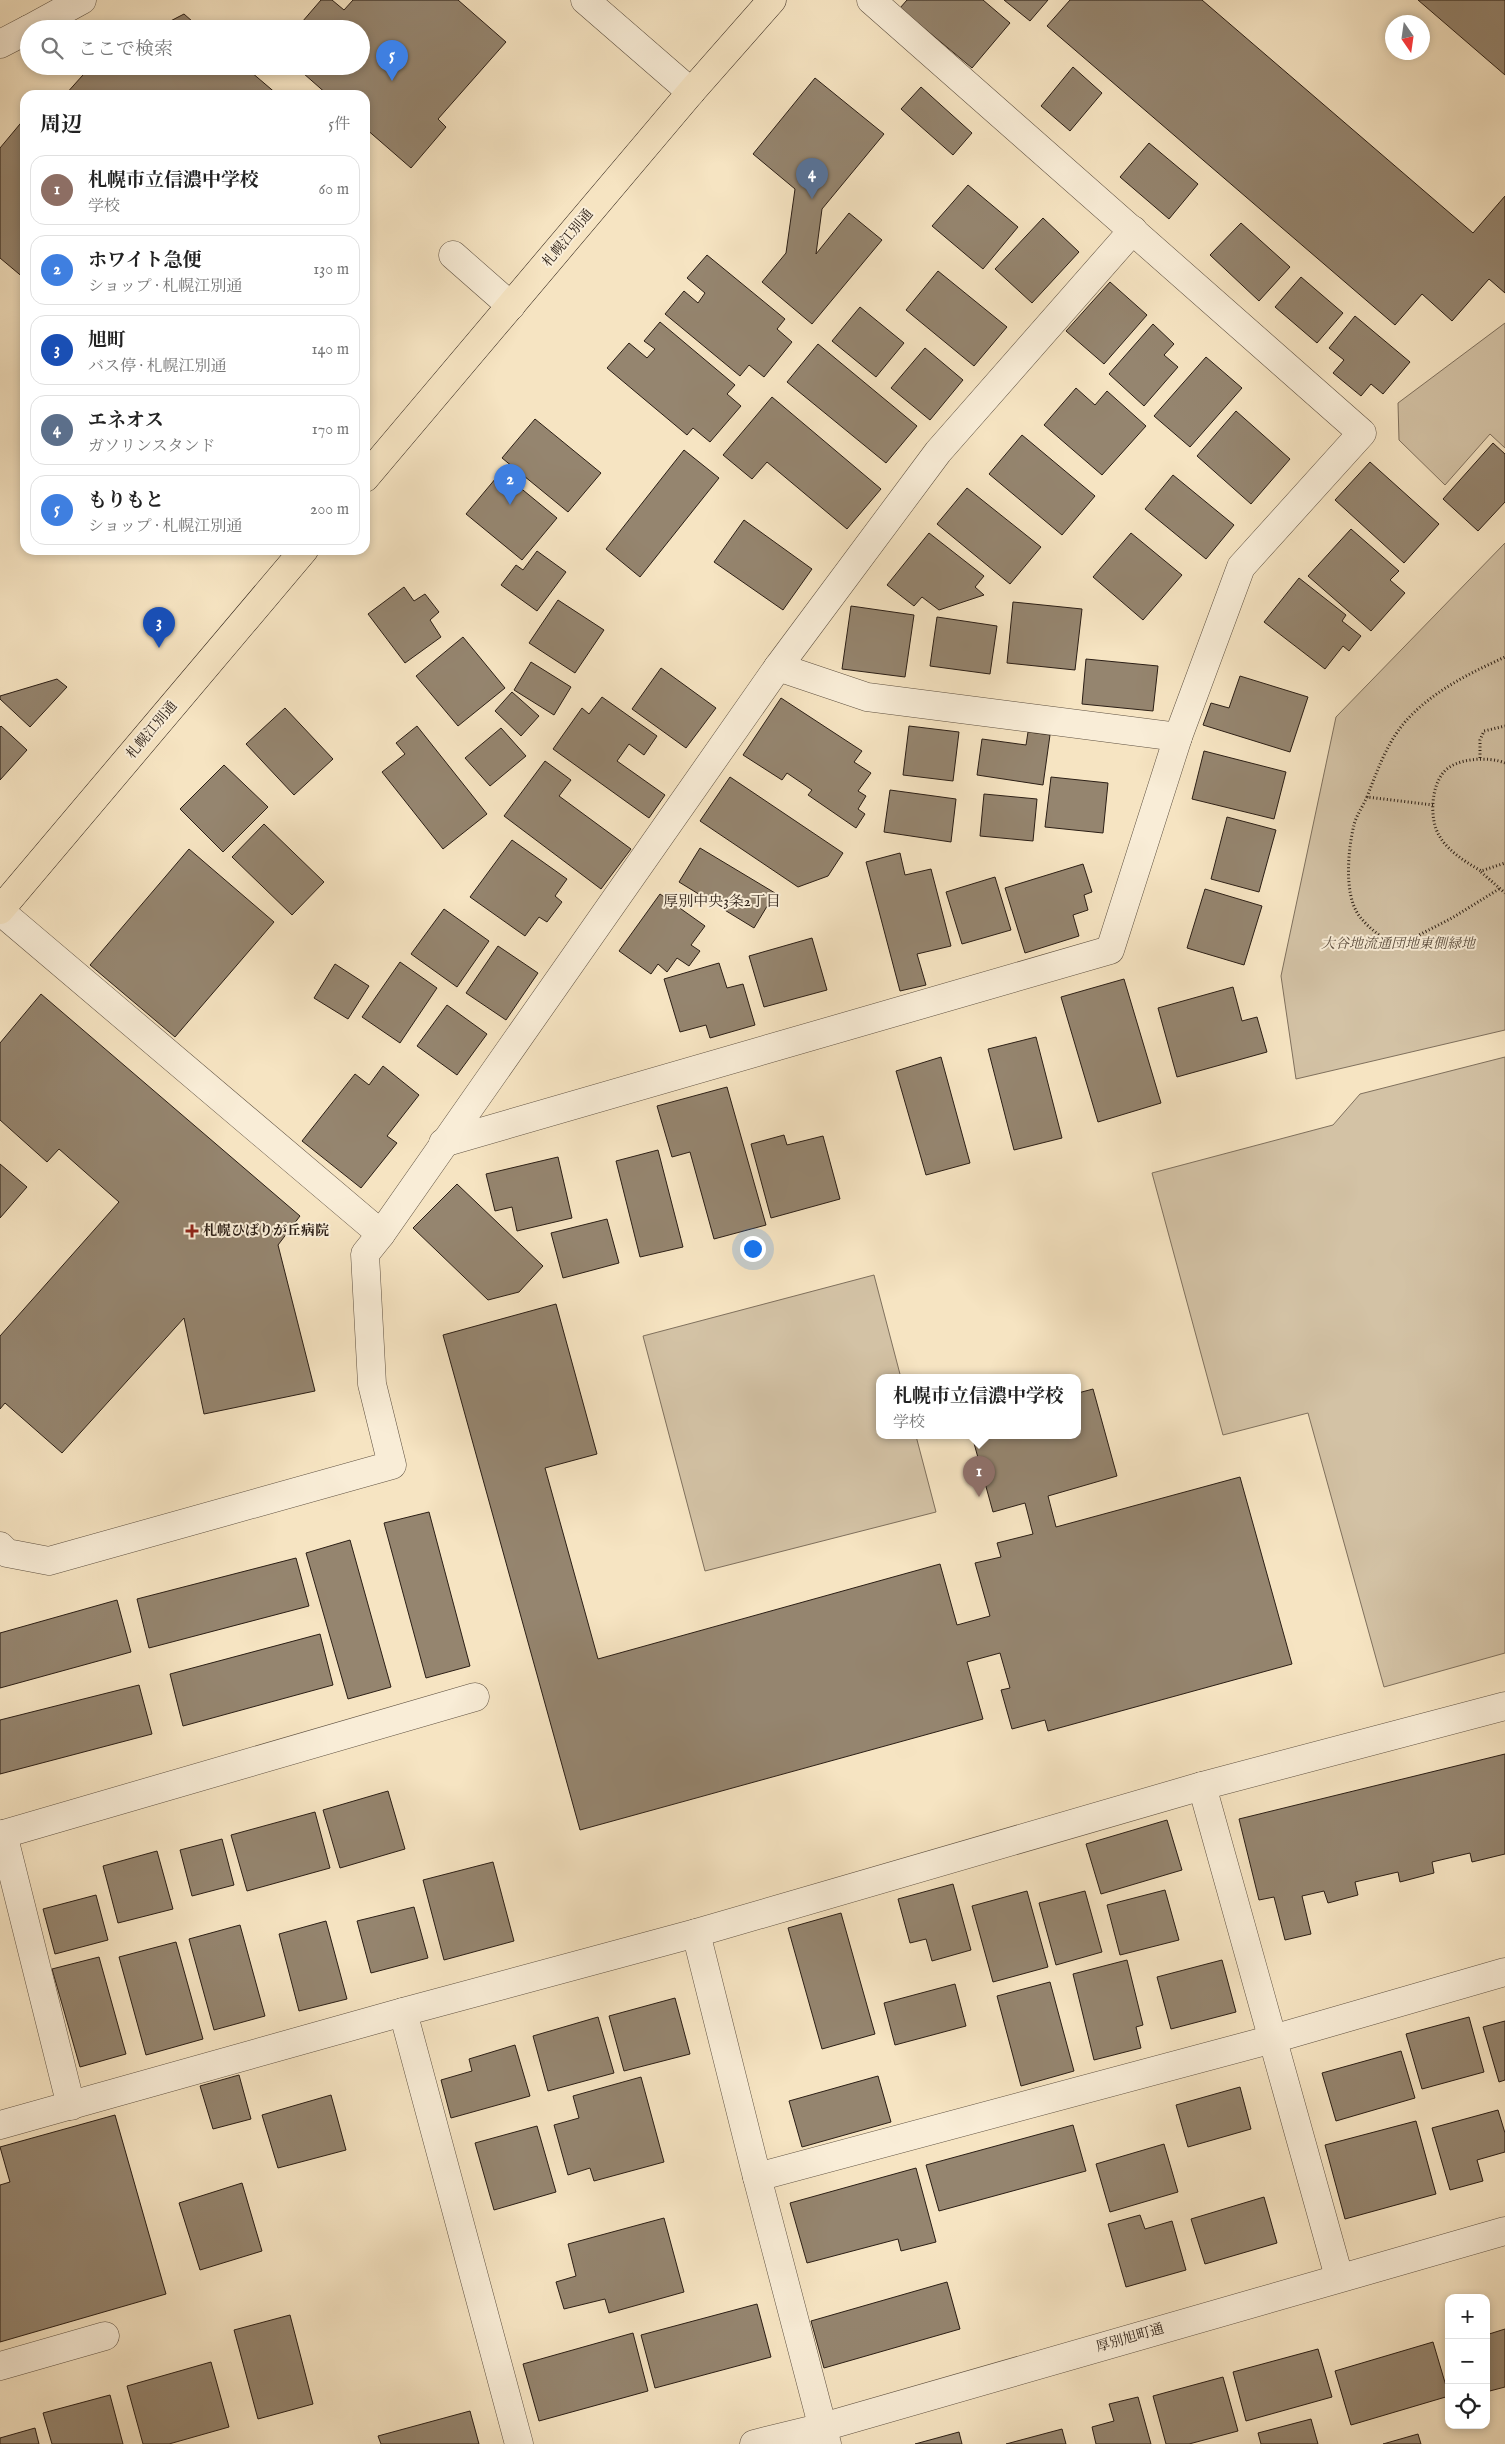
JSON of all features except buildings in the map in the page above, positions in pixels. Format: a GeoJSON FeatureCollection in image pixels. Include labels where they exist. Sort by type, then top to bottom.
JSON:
{"type":"FeatureCollection","features":[{"type":"Feature","properties":{"kind":"highway","name":"札幌江別通"},"geometry":{"type":"LineString","coordinates":[[370,472],[691,92],[772,0]]}},
{"type":"Feature","properties":{"kind":"highway","name":"札幌江別通"},"geometry":{"type":"LineString","coordinates":[[0,910],[300,555]]}},
{"type":"Feature","properties":{"kind":"street"},"geometry":{"type":"LineString","coordinates":[[45,20],[82,0]]}},
{"type":"Feature","properties":{"kind":"street"},"geometry":{"type":"LineString","coordinates":[[585,0],[691,92]]}},
{"type":"Feature","properties":{"kind":"street"},"geometry":{"type":"LineString","coordinates":[[443,1143],[1110,950],[1178,737],[1241,567],[1362,433],[871,0]]}},
{"type":"Feature","properties":{"kind":"street"},"geometry":{"type":"LineString","coordinates":[[0,44],[20,34]]}},
{"type":"Feature","properties":{"kind":"street"},"geometry":{"type":"LineString","coordinates":[[0,1546],[7,1553],[49,1561],[392,1465],[372,1384],[365,1254],[381,1234],[778,667],[938,452],[1133,230]]}},
{"type":"Feature","properties":{"kind":"street"},"geometry":{"type":"LineString","coordinates":[[453,255],[511,306]]}},
{"type":"Feature","properties":{"kind":"street"},"geometry":{"type":"LineString","coordinates":[[778,667],[867,697],[1178,737]]}},
{"type":"Feature","properties":{"kind":"street"},"geometry":{"type":"LineString","coordinates":[[0,910],[381,1234]]}},
{"type":"Feature","properties":{"kind":"street"},"geometry":{"type":"LineString","coordinates":[[71,2106],[1,1834],[475,1697]]}},
{"type":"Feature","properties":{"kind":"street"},"geometry":{"type":"LineString","coordinates":[[0,2125],[696,1932],[1202,1786],[1505,1706]]}},
{"type":"Feature","properties":{"kind":"street"},"geometry":{"type":"LineString","coordinates":[[1202,1786],[1339,2277]]}},
{"type":"Feature","properties":{"kind":"street"},"geometry":{"type":"LineString","coordinates":[[696,1932],[757,2177],[825,2435]]}},
{"type":"Feature","properties":{"kind":"street"},"geometry":{"type":"LineString","coordinates":[[757,2177],[1273,2039],[1505,1972]]}},
{"type":"Feature","properties":{"kind":"street"},"geometry":{"type":"LineString","coordinates":[[403,2012],[519,2444]]}},
{"type":"Feature","properties":{"kind":"street","name":"厚別旭町通"},"geometry":{"type":"LineString","coordinates":[[754,2444],[825,2435],[1339,2277],[1505,2231]]}},
{"type":"Feature","properties":{"kind":"street"},"geometry":{"type":"LineString","coordinates":[[0,2366],[105,2336]]}},
{"type":"Feature","properties":{"kind":"path"},"geometry":{"type":"LineString","coordinates":[[1499,889],[1452,918],[1419,935],[1390,943],[1371,929],[1357,912],[1350,890],[1348,859],[1354,824],[1385,754],[1406,722],[1434,697],[1463,676],[1505,657]]}},
{"type":"Feature","properties":{"kind":"path"},"geometry":{"type":"LineString","coordinates":[[1480,758],[1480,740],[1484,731],[1505,726]]}},
{"type":"Feature","properties":{"kind":"path"},"geometry":{"type":"LineString","coordinates":[[1505,763],[1480,758],[1453,766],[1444,772],[1438,783],[1433,805],[1438,835],[1462,859],[1481,871],[1505,893]]}},
{"type":"Feature","properties":{"kind":"path"},"geometry":{"type":"LineString","coordinates":[[1367,797],[1433,805]]}},
{"type":"Feature","properties":{"kind":"path"},"geometry":{"type":"LineString","coordinates":[[1481,871],[1505,863]]}},
{"type":"Feature","properties":{"kind":"green space"},"geometry":{"type":"Polygon","coordinates":[[[1505,323],[1505,448],[1490,434],[1445,485],[1399,440],[1398,403],[1505,323]]]}},
{"type":"Feature","properties":{"kind":"green space","name":"大谷地流通団地東側緑地"},"geometry":{"type":"Polygon","coordinates":[[[1505,543],[1505,1030],[1296,1079],[1281,976],[1336,717],[1505,543]]]}},
{"type":"Feature","properties":{"kind":"green space"},"geometry":{"type":"Polygon","coordinates":[[[1505,1057],[1505,1653],[1384,1687],[1308,1413],[1223,1435],[1152,1173],[1333,1125],[1360,1094],[1505,1057]]]}},
{"type":"Feature","properties":{"kind":"green space"},"geometry":{"type":"Polygon","coordinates":[[[874,1275],[900,1374],[876,1374],[876,1439],[917,1439],[936,1512],[705,1571],[643,1336],[874,1275]]]}},
{"type":"Feature","properties":{"kind":"place","name":"もりもと"},"geometry":{"type":"Point","coordinates":[392,81]}},
{"type":"Feature","properties":{"kind":"place","name":"エネオス"},"geometry":{"type":"Point","coordinates":[812,199]}},
{"type":"Feature","properties":{"kind":"place","name":"ホワイト急便"},"geometry":{"type":"Point","coordinates":[510,505]}},
{"type":"Feature","properties":{"kind":"place","name":"旭町"},"geometry":{"type":"Point","coordinates":[159,648]}},
{"type":"Feature","properties":{"kind":"place","name":"札幌ひばりが丘病院"},"geometry":{"type":"Point","coordinates":[192,1231]}},
{"type":"Feature","properties":{"kind":"place","name":"札幌市立信濃中学校"},"geometry":{"type":"Point","coordinates":[979,1497]}},
{"type":"Feature","properties":{"kind":"district","name":"厚別中央3条2丁目"},"geometry":{"type":"Point","coordinates":[722,901]}}]}
